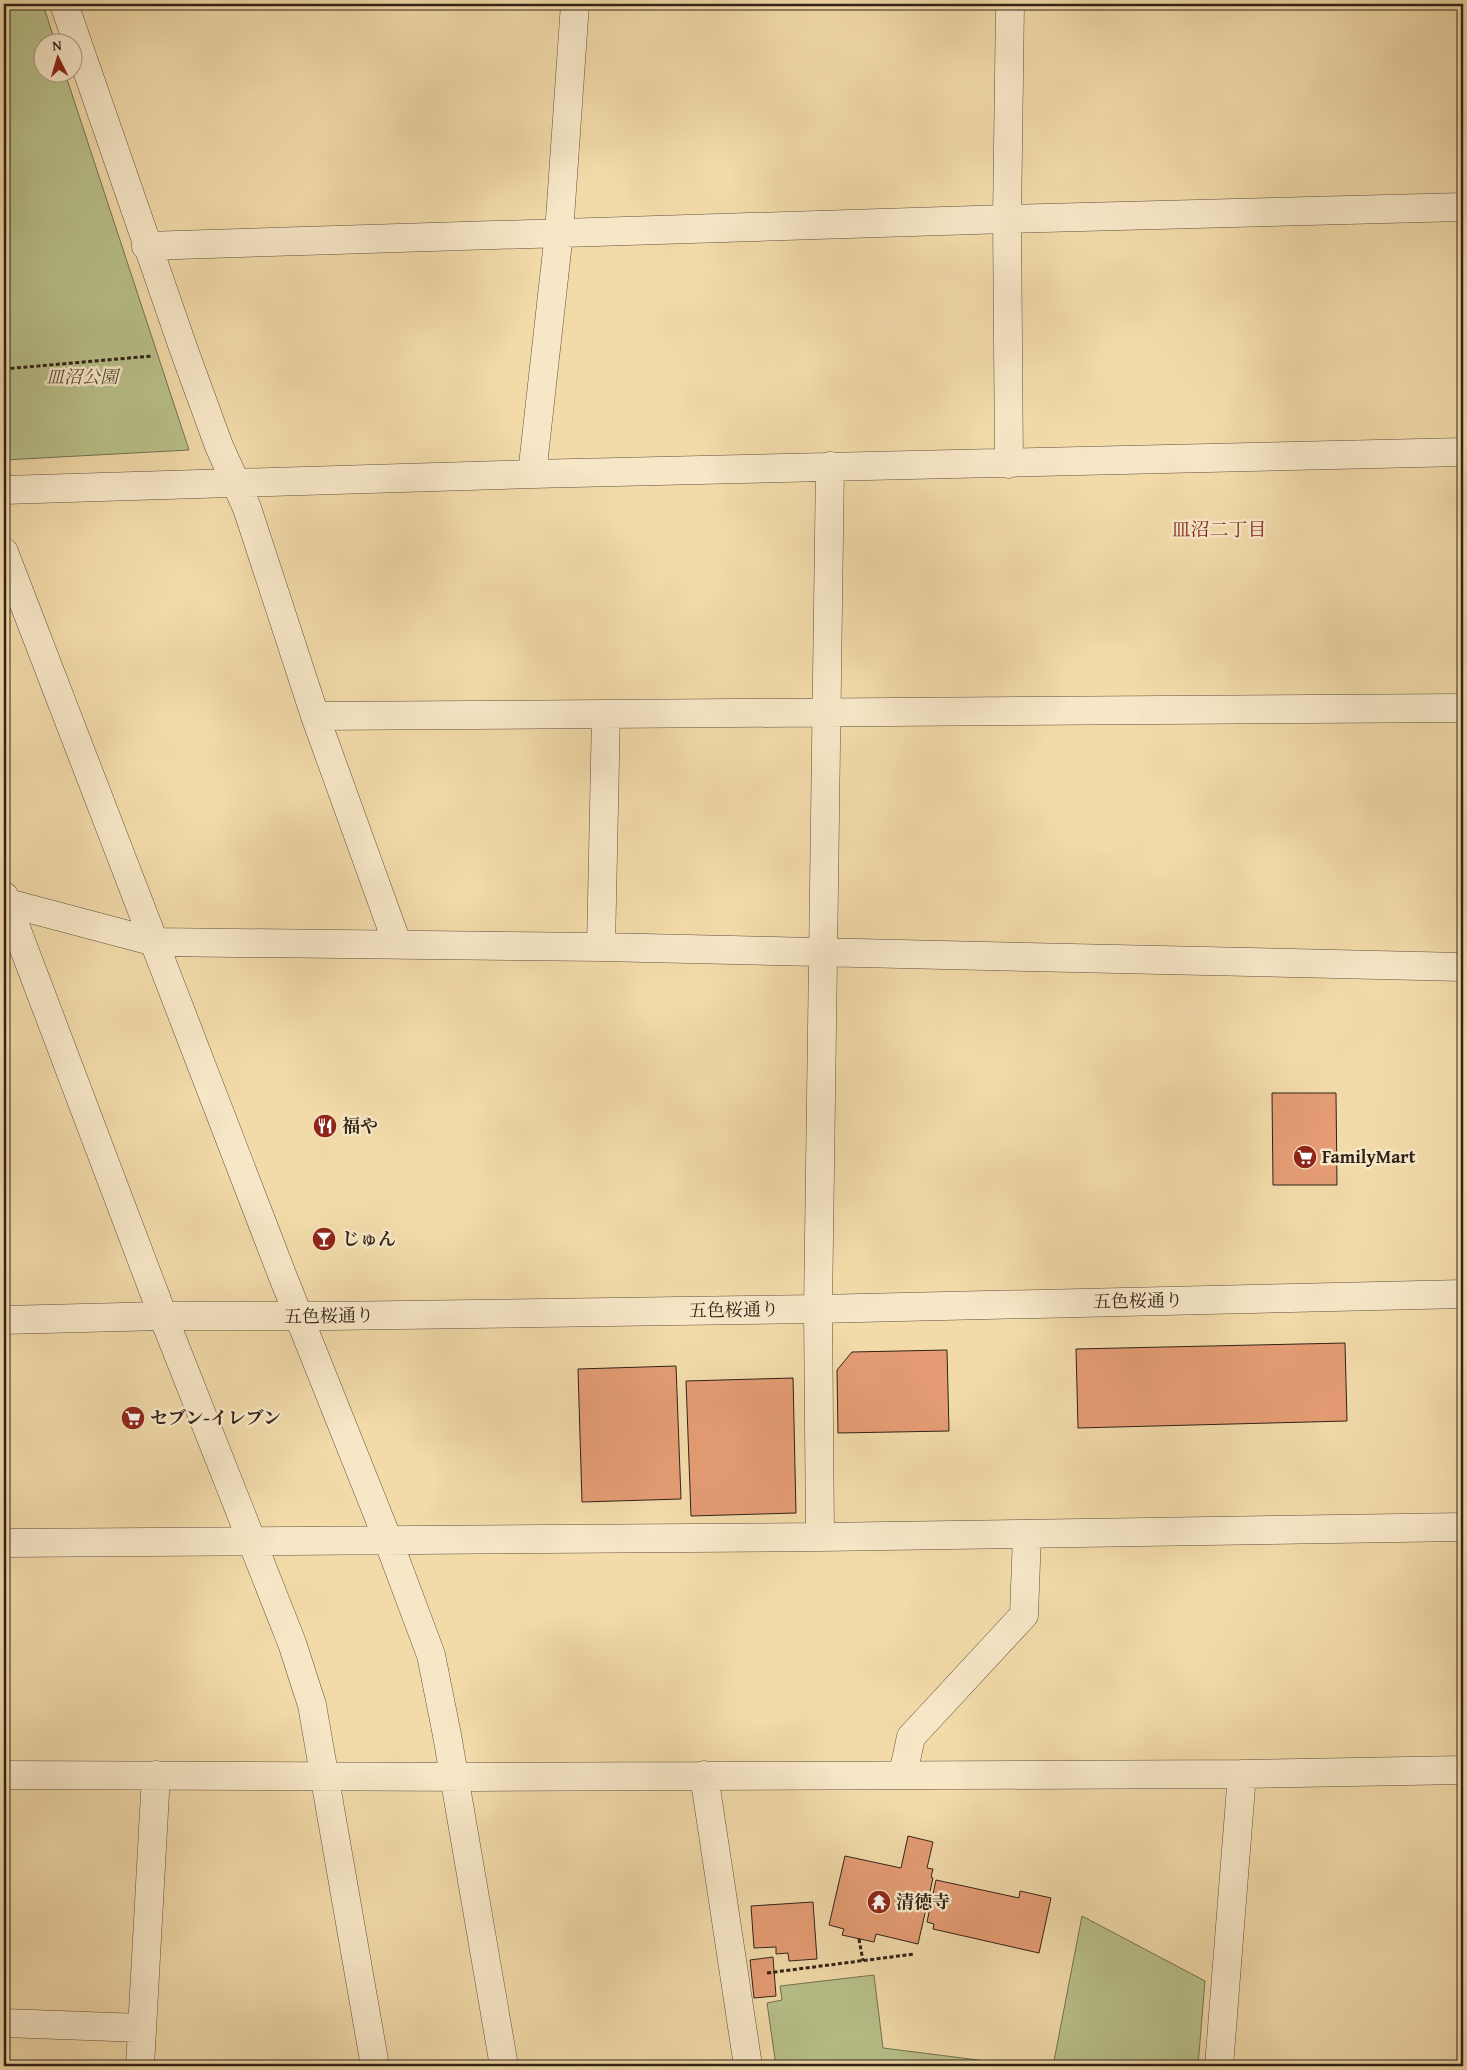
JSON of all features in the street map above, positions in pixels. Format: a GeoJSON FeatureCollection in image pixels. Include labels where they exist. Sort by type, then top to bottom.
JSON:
{"type":"FeatureCollection","features":[{"type":"Feature","properties":{"kind":"street"},"geometry":{"type":"LineString","coordinates":[[64,4],[146,246],[219,446],[247,508],[315,716],[397,943]]}},
{"type":"Feature","properties":{"kind":"street"},"geometry":{"type":"LineString","coordinates":[[532,474],[558,233],[574,4]]}},
{"type":"Feature","properties":{"kind":"street"},"geometry":{"type":"LineString","coordinates":[[1009,464],[1007,219],[1010,4]]}},
{"type":"Feature","properties":{"kind":"street"},"geometry":{"type":"LineString","coordinates":[[146,246],[1007,219],[1463,207]]}},
{"type":"Feature","properties":{"kind":"street"},"geometry":{"type":"LineString","coordinates":[[4,490],[830,466],[1009,464],[1463,452]]}},
{"type":"Feature","properties":{"kind":"street"},"geometry":{"type":"LineString","coordinates":[[820,1537],[818,1309],[830,466]]}},
{"type":"Feature","properties":{"kind":"street"},"geometry":{"type":"LineString","coordinates":[[4,552],[298,1317],[388,1540],[431,1655],[504,2066]]}},
{"type":"Feature","properties":{"kind":"street"},"geometry":{"type":"LineString","coordinates":[[315,716],[1463,708]]}},
{"type":"Feature","properties":{"kind":"street"},"geometry":{"type":"LineString","coordinates":[[601,947],[606,714]]}},
{"type":"Feature","properties":{"kind":"street"},"geometry":{"type":"LineString","coordinates":[[5,900],[155,942],[397,943],[1463,967]]}},
{"type":"Feature","properties":{"kind":"street"},"geometry":{"type":"LineString","coordinates":[[5,900],[163,1316],[292,1643],[312,1705],[375,2066]]}},
{"type":"Feature","properties":{"kind":"street","name":"五色桜通り"},"geometry":{"type":"LineString","coordinates":[[4,1320],[163,1316],[298,1317],[818,1309],[1463,1294]]}},
{"type":"Feature","properties":{"kind":"street"},"geometry":{"type":"LineString","coordinates":[[4,1543],[820,1537],[1463,1527]]}},
{"type":"Feature","properties":{"kind":"street"},"geometry":{"type":"LineString","coordinates":[[903,1774],[911,1737],[1024,1615],[1027,1534]]}},
{"type":"Feature","properties":{"kind":"street"},"geometry":{"type":"LineString","coordinates":[[4,1775],[454,1777],[1242,1774],[1463,1770]]}},
{"type":"Feature","properties":{"kind":"street"},"geometry":{"type":"LineString","coordinates":[[1219,2066],[1242,1774]]}},
{"type":"Feature","properties":{"kind":"street"},"geometry":{"type":"LineString","coordinates":[[140,2066],[156,1775]]}},
{"type":"Feature","properties":{"kind":"street"},"geometry":{"type":"LineString","coordinates":[[704,1775],[748,2066]]}},
{"type":"Feature","properties":{"kind":"street"},"geometry":{"type":"LineString","coordinates":[[4,2023],[142,2028]]}},
{"type":"Feature","properties":{"kind":"path"},"geometry":{"type":"LineString","coordinates":[[4,369],[185,353]]}},
{"type":"Feature","properties":{"kind":"path"},"geometry":{"type":"LineString","coordinates":[[859,1939],[863,1961]]}},
{"type":"Feature","properties":{"kind":"path"},"geometry":{"type":"LineString","coordinates":[[734,1978],[914,1954]]}},
{"type":"Feature","properties":{"kind":"green space","name":"皿沼公園"},"geometry":{"type":"Polygon","coordinates":[[[4,4],[43,4],[52,32],[32,32],[32,82],[68,82],[189,450],[4,460],[4,4]]]}},
{"type":"Feature","properties":{"kind":"green space"},"geometry":{"type":"Polygon","coordinates":[[[1082,1916],[1205,1981],[1198,2066],[1053,2066],[1082,1916]]]}},
{"type":"Feature","properties":{"kind":"green space"},"geometry":{"type":"Polygon","coordinates":[[[874,1975],[883,2048],[1026,2066],[776,2066],[767,2003],[782,2000],[780,1986],[874,1975]]]}},
{"type":"Feature","properties":{"kind":"building"},"geometry":{"type":"Polygon","coordinates":[[[1272,1093],[1336,1093],[1337,1185],[1273,1185],[1272,1093]]]}},
{"type":"Feature","properties":{"kind":"building"},"geometry":{"type":"Polygon","coordinates":[[[1345,1343],[1347,1421],[1078,1428],[1076,1349],[1345,1343]]]}},
{"type":"Feature","properties":{"kind":"building"},"geometry":{"type":"Polygon","coordinates":[[[947,1350],[949,1431],[838,1433],[837,1370],[852,1352],[947,1350]]]}},
{"type":"Feature","properties":{"kind":"building"},"geometry":{"type":"Polygon","coordinates":[[[676,1366],[681,1499],[582,1502],[578,1369],[676,1366]]]}},
{"type":"Feature","properties":{"kind":"building"},"geometry":{"type":"Polygon","coordinates":[[[793,1378],[796,1513],[691,1516],[686,1381],[793,1378]]]}},
{"type":"Feature","properties":{"kind":"building"},"geometry":{"type":"Polygon","coordinates":[[[908,1836],[933,1842],[927,1868],[933,1869],[931,1877],[933,1878],[918,1944],[876,1934],[874,1942],[842,1935],[844,1929],[829,1925],[845,1856],[901,1868],[908,1836]]]}},
{"type":"Feature","properties":{"kind":"building"},"geometry":{"type":"Polygon","coordinates":[[[936,1880],[1019,1898],[1020,1891],[1051,1898],[1039,1953],[933,1929],[934,1924],[927,1922],[936,1880]]]}},
{"type":"Feature","properties":{"kind":"building"},"geometry":{"type":"Polygon","coordinates":[[[813,1902],[817,1959],[789,1961],[788,1953],[776,1954],[776,1947],[754,1948],[751,1906],[813,1902]]]}},
{"type":"Feature","properties":{"kind":"building"},"geometry":{"type":"Polygon","coordinates":[[[773,1957],[776,1996],[754,1998],[750,1960],[773,1957]]]}},
{"type":"Feature","properties":{"kind":"place","name":"福や"},"geometry":{"type":"Point","coordinates":[325,1126]}},
{"type":"Feature","properties":{"kind":"place","name":"FamilyMart"},"geometry":{"type":"Point","coordinates":[1305,1157]}},
{"type":"Feature","properties":{"kind":"place","name":"じゅん"},"geometry":{"type":"Point","coordinates":[324,1239]}},
{"type":"Feature","properties":{"kind":"place","name":"セブン-イレブン"},"geometry":{"type":"Point","coordinates":[133,1418]}},
{"type":"Feature","properties":{"kind":"place","name":"清徳寺"},"geometry":{"type":"Point","coordinates":[879,1902]}},
{"type":"Feature","properties":{"kind":"district","name":"皿沼二丁目"},"geometry":{"type":"Point","coordinates":[1219,529]}}]}
